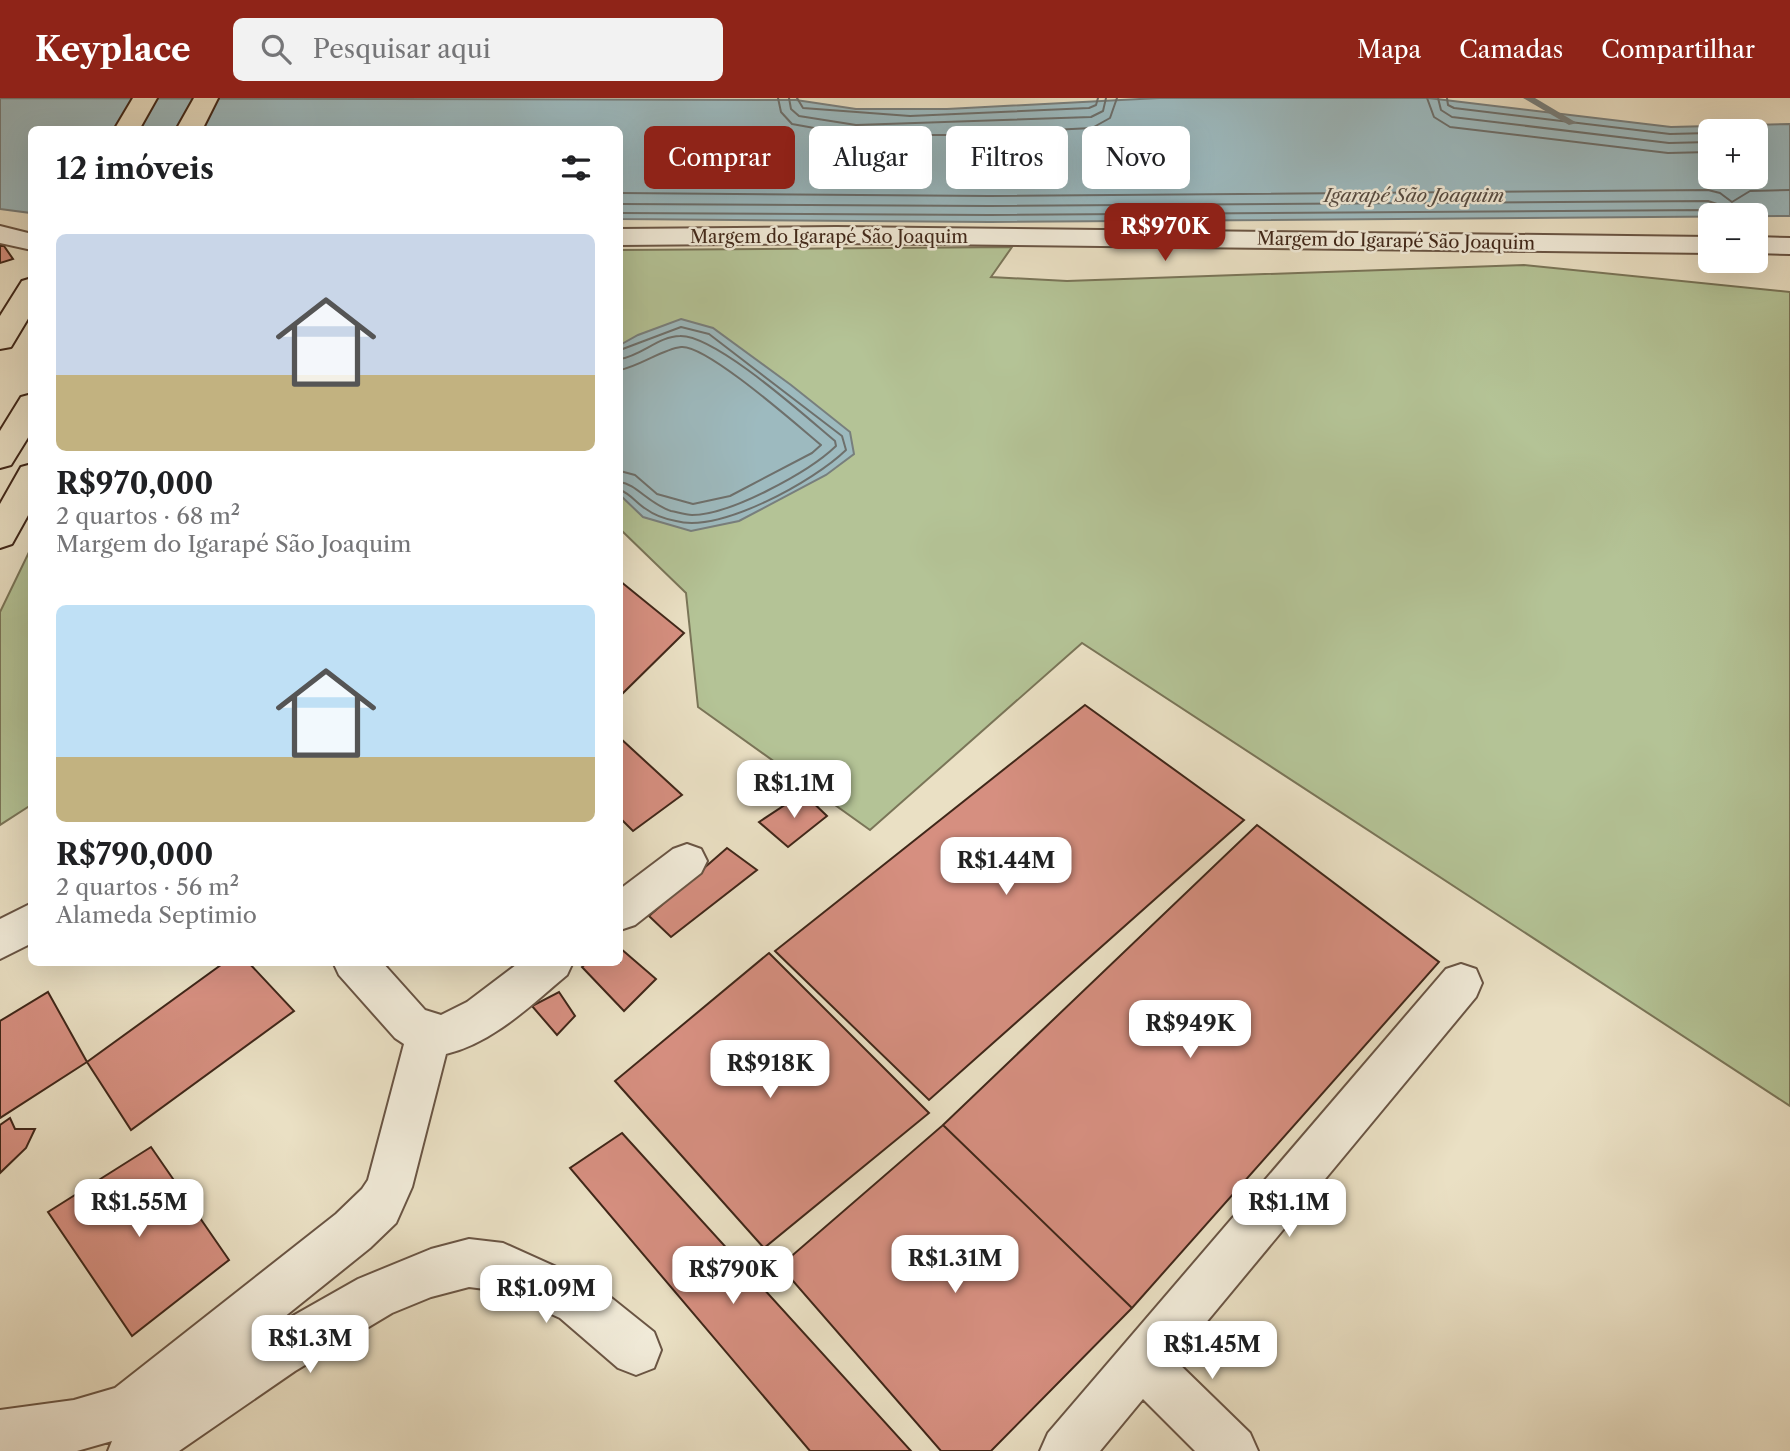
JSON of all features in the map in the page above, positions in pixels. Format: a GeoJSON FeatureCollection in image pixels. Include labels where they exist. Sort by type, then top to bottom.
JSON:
{"type":"FeatureCollection","features":[{"type":"Feature","properties":{"kind":"main road"},"geometry":{"type":"LineString","coordinates":[[128,126],[145,98]]}},
{"type":"Feature","properties":{"kind":"main road"},"geometry":{"type":"LineString","coordinates":[[191,126],[206,98]]}},
{"type":"Feature","properties":{"kind":"main road"},"geometry":{"type":"LineString","coordinates":[[0,340],[28,294]]}},
{"type":"Feature","properties":{"kind":"main road"},"geometry":{"type":"LineString","coordinates":[[0,457],[27,412]]}},
{"type":"Feature","properties":{"kind":"main road"},"geometry":{"type":"LineString","coordinates":[[0,536],[28,483]]}},
{"type":"Feature","properties":{"kind":"street"},"geometry":{"type":"LineString","coordinates":[[0,234],[28,242]]}},
{"type":"Feature","properties":{"kind":"street","name":"Margem do Igarapé São Joaquim"},"geometry":{"type":"LineString","coordinates":[[623,237],[836,235],[1698,245]]}},
{"type":"Feature","properties":{"kind":"street"},"geometry":{"type":"LineString","coordinates":[[1768,245],[1790,246]]}},
{"type":"Feature","properties":{"kind":"street"},"geometry":{"type":"LineString","coordinates":[[623,910],[687,861]]}},
{"type":"Feature","properties":{"kind":"street"},"geometry":{"type":"LineString","coordinates":[[0,941],[28,924]]}},
{"type":"Feature","properties":{"kind":"street"},"geometry":{"type":"LineString","coordinates":[[358,966],[410,1024],[429,1033],[452,1033],[465,1027],[547,966]]}},
{"type":"Feature","properties":{"kind":"street"},"geometry":{"type":"LineString","coordinates":[[1066,1451],[1461,983]]}},
{"type":"Feature","properties":{"kind":"street"},"geometry":{"type":"LineString","coordinates":[[0,1436],[74,1426],[129,1410],[353,1231],[379,1206],[389,1187],[429,1033]]}},
{"type":"Feature","properties":{"kind":"street"},"geometry":{"type":"LineString","coordinates":[[134,1451],[277,1353],[375,1296],[431,1273],[469,1263],[503,1267],[577,1301],[636,1350]]}},
{"type":"Feature","properties":{"kind":"street"},"geometry":{"type":"LineString","coordinates":[[1141,1362],[1232,1451]]}},
{"type":"Feature","properties":{"kind":"green space"},"geometry":{"type":"Polygon","coordinates":[[[1012,247],[991,277],[1067,281],[1524,265],[1790,292],[1790,1106],[1082,643],[870,830],[698,707],[686,593],[623,532],[623,250],[1012,247]]]}},
{"type":"Feature","properties":{"kind":"green space"},"geometry":{"type":"Polygon","coordinates":[[[28,554],[28,807],[0,825],[0,612],[28,554]]]}},
{"type":"Feature","properties":{"kind":"water","name":"Igarapé São Joaquim"},"geometry":{"type":"Polygon","coordinates":[[[0,98],[796,100],[856,109],[947,109],[1159,98],[1428,98],[1671,127],[1698,126],[1698,189],[1768,189],[1768,125],[1790,124],[1790,216],[1768,216],[1768,203],[1698,203],[1698,217],[990,222],[623,219],[623,126],[28,126],[28,213],[0,209],[0,98]]]}},
{"type":"Feature","properties":{"kind":"water"},"geometry":{"type":"Polygon","coordinates":[[[681,319],[713,328],[850,432],[854,454],[826,475],[739,521],[691,531],[643,517],[623,498],[623,343],[681,319]]]}},
{"type":"Feature","properties":{"kind":"building"},"geometry":{"type":"Polygon","coordinates":[[[0,246],[4,246],[13,259],[0,263],[0,246]]]}},
{"type":"Feature","properties":{"kind":"building"},"geometry":{"type":"Polygon","coordinates":[[[623,583],[684,633],[623,693],[623,583]]]}},
{"type":"Feature","properties":{"kind":"building"},"geometry":{"type":"Polygon","coordinates":[[[1085,705],[1244,820],[929,1100],[775,951],[1085,705]]]}},
{"type":"Feature","properties":{"kind":"building"},"geometry":{"type":"Polygon","coordinates":[[[623,741],[682,795],[633,831],[623,821],[623,741]]]}},
{"type":"Feature","properties":{"kind":"building"},"geometry":{"type":"Polygon","coordinates":[[[803,793],[827,816],[788,847],[759,822],[803,793]]]}},
{"type":"Feature","properties":{"kind":"building"},"geometry":{"type":"Polygon","coordinates":[[[1257,825],[1439,962],[1132,1308],[943,1125],[1257,825]]]}},
{"type":"Feature","properties":{"kind":"building"},"geometry":{"type":"Polygon","coordinates":[[[727,848],[757,870],[671,937],[649,916],[727,848]]]}},
{"type":"Feature","properties":{"kind":"building"},"geometry":{"type":"Polygon","coordinates":[[[623,951],[656,979],[624,1011],[582,967],[623,966],[623,951]]]}},
{"type":"Feature","properties":{"kind":"building"},"geometry":{"type":"Polygon","coordinates":[[[769,953],[929,1113],[764,1248],[615,1081],[769,953]]]}},
{"type":"Feature","properties":{"kind":"building"},"geometry":{"type":"Polygon","coordinates":[[[219,966],[252,966],[294,1011],[131,1130],[87,1062],[219,966]]]}},
{"type":"Feature","properties":{"kind":"building"},"geometry":{"type":"Polygon","coordinates":[[[48,992],[87,1062],[0,1118],[0,1021],[48,992]]]}},
{"type":"Feature","properties":{"kind":"building"},"geometry":{"type":"Polygon","coordinates":[[[559,992],[575,1016],[557,1035],[532,1006],[559,992]]]}},
{"type":"Feature","properties":{"kind":"building"},"geometry":{"type":"Polygon","coordinates":[[[10,1118],[15,1129],[35,1129],[26,1148],[0,1173],[0,1125],[10,1118]]]}},
{"type":"Feature","properties":{"kind":"building"},"geometry":{"type":"Polygon","coordinates":[[[943,1125],[1132,1308],[991,1451],[941,1451],[780,1266],[943,1125]]]}},
{"type":"Feature","properties":{"kind":"building"},"geometry":{"type":"Polygon","coordinates":[[[622,1133],[911,1451],[810,1451],[570,1168],[622,1133]]]}},
{"type":"Feature","properties":{"kind":"building"},"geometry":{"type":"Polygon","coordinates":[[[151,1147],[229,1260],[132,1336],[48,1212],[151,1147]]]}},
{"type":"Feature","properties":{"kind":"waterway"},"geometry":{"type":"LineString","coordinates":[[1528,98],[1572,123]]}}]}
